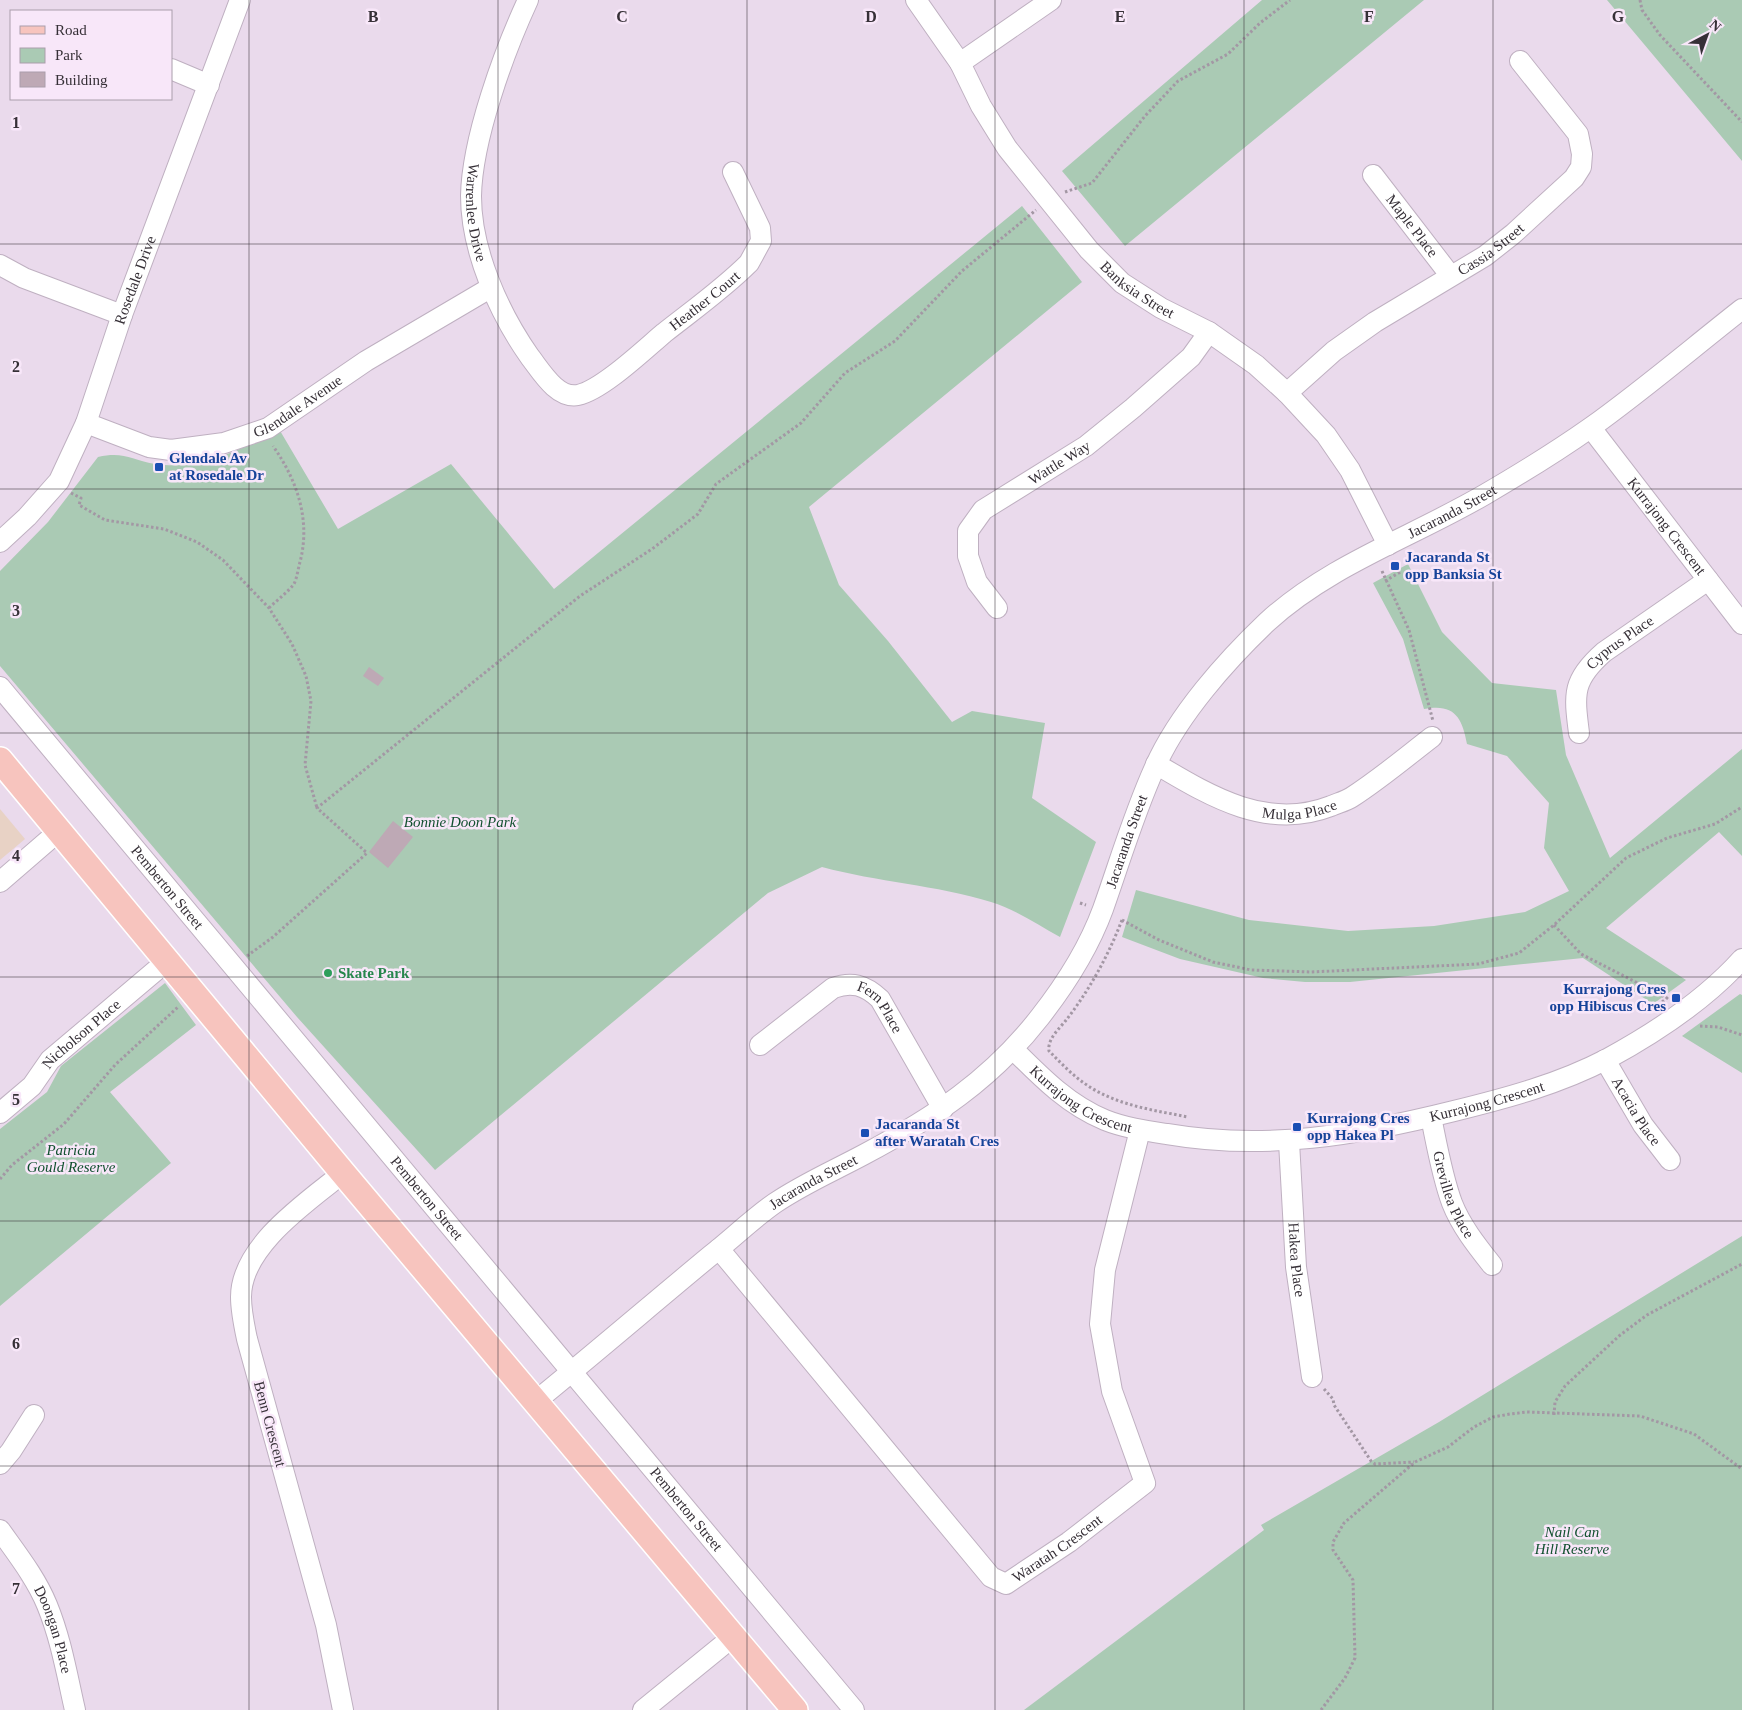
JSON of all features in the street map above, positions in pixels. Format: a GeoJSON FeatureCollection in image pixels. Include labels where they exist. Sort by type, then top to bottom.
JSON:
{"type":"FeatureCollection","features":[{"type":"Feature","properties":{"kind":"main road"},"geometry":{"type":"LineString","coordinates":[[0,760],[343,1173],[795,1710]]}},
{"type":"Feature","properties":{"kind":"street","name":"Rosedale Drive"},"geometry":{"type":"LineString","coordinates":[[0,542],[27,517],[60,481],[86,423],[122,315],[240,0]]}},
{"type":"Feature","properties":{"kind":"street","name":"Warrenlee Drive"},"geometry":{"type":"LineString","coordinates":[[528,0],[516,27],[482,127],[471,196],[473,222],[490,288],[520,342],[554,386],[566,394],[578,395]]}},
{"type":"Feature","properties":{"kind":"street","name":"Banksia Street"},"geometry":{"type":"LineString","coordinates":[[916,0],[960,64],[981,106],[1007,148],[1089,250],[1122,283],[1161,308],[1210,332],[1256,365],[1287,393],[1326,436],[1350,470],[1388,545]]}},
{"type":"Feature","properties":{"kind":"street"},"geometry":{"type":"LineString","coordinates":[[960,64],[1051,0]]}},
{"type":"Feature","properties":{"kind":"street","name":"Cassia Street"},"geometry":{"type":"LineString","coordinates":[[1287,393],[1334,351],[1450,275],[1485,256],[1513,234],[1574,178],[1580,167],[1582,154],[1578,134],[1520,60]]}},
{"type":"Feature","properties":{"kind":"street"},"geometry":{"type":"LineString","coordinates":[[172,69],[208,85]]}},
{"type":"Feature","properties":{"kind":"street","name":"Heather Court"},"geometry":{"type":"LineString","coordinates":[[578,395],[621,369],[749,263],[761,241],[760,228],[733,172]]}},
{"type":"Feature","properties":{"kind":"street","name":"Maple Place"},"geometry":{"type":"LineString","coordinates":[[1372,175],[1450,275]]}},
{"type":"Feature","properties":{"kind":"street"},"geometry":{"type":"LineString","coordinates":[[0,264],[24,278],[122,315]]}},
{"type":"Feature","properties":{"kind":"street","name":"Glendale Avenue"},"geometry":{"type":"LineString","coordinates":[[86,423],[132,442],[171,450],[224,443],[268,428],[366,361],[490,288]]}},
{"type":"Feature","properties":{"kind":"street","name":"Jacaranda Street"},"geometry":{"type":"LineString","coordinates":[[536,1401],[754,1218],[777,1202],[943,1108],[975,1086],[1013,1049],[1058,992],[1079,958],[1102,912],[1121,852],[1156,764],[1191,707],[1246,643],[1272,618],[1311,588],[1388,545],[1480,498],[1591,428],[1742,310]]}},
{"type":"Feature","properties":{"kind":"street","name":"Wattle Way"},"geometry":{"type":"LineString","coordinates":[[996,608],[977,582],[968,556],[968,531],[983,510],[1086,446],[1191,357],[1210,332]]}},
{"type":"Feature","properties":{"kind":"street","name":"Kurrajong Crescent"},"geometry":{"type":"LineString","coordinates":[[1591,428],[1742,624]]}},
{"type":"Feature","properties":{"kind":"street","name":"Cyprus Place"},"geometry":{"type":"LineString","coordinates":[[1580,733],[1575,700],[1580,680],[1588,666],[1604,652],[1708,580]]}},
{"type":"Feature","properties":{"kind":"street","name":"Pemberton Street"},"geometry":{"type":"LineString","coordinates":[[0,687],[854,1710]]}},
{"type":"Feature","properties":{"kind":"street","name":"Mulga Place"},"geometry":{"type":"LineString","coordinates":[[1156,764],[1215,798],[1241,808],[1277,815],[1314,812],[1350,798],[1432,738]]}},
{"type":"Feature","properties":{"kind":"street"},"geometry":{"type":"LineString","coordinates":[[0,882],[59,831]]}},
{"type":"Feature","properties":{"kind":"street","name":"Kurrajong Crescent"},"geometry":{"type":"LineString","coordinates":[[1013,1049],[1071,1101],[1104,1120],[1140,1130],[1212,1140],[1289,1142],[1431,1117],[1536,1089],[1606,1060],[1668,1022],[1712,988],[1742,959]]}},
{"type":"Feature","properties":{"kind":"street","name":"Nicholson Place"},"geometry":{"type":"LineString","coordinates":[[0,1113],[32,1086],[50,1060],[167,961]]}},
{"type":"Feature","properties":{"kind":"street","name":"Fern Place"},"geometry":{"type":"LineString","coordinates":[[760,1045],[833,988],[847,983],[854,984],[871,991],[880,999],[943,1108]]}},
{"type":"Feature","properties":{"kind":"street","name":"Acacia Place"},"geometry":{"type":"LineString","coordinates":[[1606,1060],[1643,1126],[1670,1160]]}},
{"type":"Feature","properties":{"kind":"street","name":"Grevillea Place"},"geometry":{"type":"LineString","coordinates":[[1431,1117],[1453,1205],[1471,1237],[1492,1265]]}},
{"type":"Feature","properties":{"kind":"street","name":"Waratah Crescent"},"geometry":{"type":"LineString","coordinates":[[719,1249],[991,1577],[1006,1584],[1069,1542],[1145,1483],[1112,1391],[1100,1324],[1105,1270],[1140,1130]]}},
{"type":"Feature","properties":{"kind":"street","name":"Hakea Place"},"geometry":{"type":"LineString","coordinates":[[1289,1142],[1296,1267],[1312,1377]]}},
{"type":"Feature","properties":{"kind":"street","name":"Benn Crescent"},"geometry":{"type":"LineString","coordinates":[[343,1173],[294,1212],[266,1241],[247,1269],[241,1295],[247,1339],[326,1625],[343,1710]]}},
{"type":"Feature","properties":{"kind":"street"},"geometry":{"type":"LineString","coordinates":[[0,1464],[11,1451],[34,1415]]}},
{"type":"Feature","properties":{"kind":"street","name":"Doongan Place"},"geometry":{"type":"LineString","coordinates":[[0,1530],[26,1566],[47,1605],[64,1657],[75,1710]]}},
{"type":"Feature","properties":{"kind":"street"},"geometry":{"type":"LineString","coordinates":[[643,1710],[734,1636]]}},
{"type":"Feature","properties":{"kind":"path"},"geometry":{"type":"LineString","coordinates":[[317,808],[580,596],[652,549],[698,514],[716,484],[801,423],[845,373],[895,341],[962,271],[1050,201],[1065,192],[1092,183],[1145,116],[1178,81],[1228,54],[1260,23],[1290,0]]}},
{"type":"Feature","properties":{"kind":"path"},"geometry":{"type":"LineString","coordinates":[[1640,0],[1642,10],[1660,35],[1742,122]]}},
{"type":"Feature","properties":{"kind":"path"},"geometry":{"type":"LineString","coordinates":[[268,428],[267,437],[286,464],[297,488],[303,516],[305,543],[295,582],[268,608]]}},
{"type":"Feature","properties":{"kind":"path"},"geometry":{"type":"LineString","coordinates":[[60,481],[70,492],[81,498],[79,505],[104,520],[164,528],[211,550],[224,560],[268,608],[292,644],[306,676],[311,700],[305,765],[317,808],[367,853],[273,938],[231,966]]}},
{"type":"Feature","properties":{"kind":"path"},"geometry":{"type":"LineString","coordinates":[[1382,571],[1385,581],[1410,630],[1433,715],[1432,738]]}},
{"type":"Feature","properties":{"kind":"path"},"geometry":{"type":"LineString","coordinates":[[1385,581],[1402,571]]}},
{"type":"Feature","properties":{"kind":"path"},"geometry":{"type":"LineString","coordinates":[[1080,902],[1122,920],[1159,940],[1213,962],[1251,970],[1311,972],[1478,964],[1519,953],[1554,925],[1626,858],[1667,838],[1716,824],[1742,807]]}},
{"type":"Feature","properties":{"kind":"path"},"geometry":{"type":"LineString","coordinates":[[1122,920],[1112,946],[1080,1002],[1050,1041],[1049,1051],[1084,1083],[1109,1097],[1139,1107],[1196,1118]]}},
{"type":"Feature","properties":{"kind":"path"},"geometry":{"type":"LineString","coordinates":[[1554,925],[1581,954],[1667,998],[1660,1004]]}},
{"type":"Feature","properties":{"kind":"path"},"geometry":{"type":"LineString","coordinates":[[0,1179],[12,1165],[64,1124],[115,1065],[185,1001]]}},
{"type":"Feature","properties":{"kind":"path"},"geometry":{"type":"LineString","coordinates":[[1700,1026],[1718,1027],[1742,1035]]}},
{"type":"Feature","properties":{"kind":"path"},"geometry":{"type":"LineString","coordinates":[[1554,1415],[1555,1402],[1565,1386],[1619,1336],[1647,1316],[1742,1264]]}},
{"type":"Feature","properties":{"kind":"path"},"geometry":{"type":"LineString","coordinates":[[1312,1377],[1333,1399],[1334,1405],[1371,1461],[1376,1464],[1414,1462]]}},
{"type":"Feature","properties":{"kind":"path"},"geometry":{"type":"LineString","coordinates":[[1321,1710],[1345,1678],[1355,1658],[1356,1644],[1353,1580],[1333,1550],[1333,1542],[1344,1523],[1414,1462],[1448,1447],[1474,1427],[1493,1417],[1528,1412],[1554,1415],[1640,1416],[1694,1434],[1742,1470]]}},
{"type":"Feature","properties":{"kind":"shaded area"},"geometry":{"type":"Polygon","coordinates":[[[0,809],[25,839],[0,860],[0,809]]]}},
{"type":"Feature","properties":{"kind":"green space"},"geometry":{"type":"Polygon","coordinates":[[[1262,0],[1424,0],[1125,246],[1062,171],[1262,0]]]}},
{"type":"Feature","properties":{"kind":"green space"},"geometry":{"type":"Polygon","coordinates":[[[1607,0],[1742,0],[1742,161],[1607,0]]]}},
{"type":"Feature","properties":{"kind":"green space","name":"Bonnie Doon Park"},"geometry":{"type":"Polygon","coordinates":[[[1022,206],[1082,282],[809,507],[839,585],[888,641],[952,722],[972,711],[1045,723],[1032,798],[1096,842],[1060,937],[1018,913],[991,902],[949,891],[822,867],[768,893],[435,1170],[297,1017],[0,666],[0,571],[48,522],[98,457],[115,455],[155,464],[172,465],[204,462],[235,451],[279,429],[338,529],[451,464],[554,589],[1022,206]]]}},
{"type":"Feature","properties":{"kind":"green space"},"geometry":{"type":"Polygon","coordinates":[[[1408,564],[1442,632],[1492,683],[1556,690],[1566,755],[1610,858],[1742,749],[1742,856],[1719,832],[1606,928],[1686,980],[1653,1004],[1583,958],[1350,982],[1305,982],[1263,978],[1180,959],[1122,937],[1136,890],[1249,920],[1348,931],[1434,926],[1525,912],[1569,891],[1544,848],[1549,803],[1507,756],[1467,744],[1462,726],[1455,714],[1443,708],[1424,709],[1403,639],[1373,583],[1408,564]]]}},
{"type":"Feature","properties":{"kind":"green space","name":"Patricia Gould Reserve"},"geometry":{"type":"Polygon","coordinates":[[[165,983],[196,1025],[110,1092],[171,1163],[0,1306],[0,1129],[47,1092],[61,1066],[165,983]]]}},
{"type":"Feature","properties":{"kind":"green space"},"geometry":{"type":"Polygon","coordinates":[[[1740,994],[1742,995],[1742,1073],[1682,1036],[1740,994]]]}},
{"type":"Feature","properties":{"kind":"green space","name":"Nail Can Hill Reserve"},"geometry":{"type":"Polygon","coordinates":[[[1742,1236],[1742,1710],[1024,1710],[1264,1530],[1261,1525],[1439,1422],[1742,1236]]]}},
{"type":"Feature","properties":{"kind":"building"},"geometry":{"type":"Polygon","coordinates":[[[369,667],[384,678],[378,686],[363,676],[369,667]]]}},
{"type":"Feature","properties":{"kind":"building"},"geometry":{"type":"Polygon","coordinates":[[[393,821],[413,837],[388,868],[369,852],[393,821]]]}},
{"type":"Feature","properties":{"kind":"place","name":"Glendale Av at Rosedale Dr"},"geometry":{"type":"Point","coordinates":[159,467]}},
{"type":"Feature","properties":{"kind":"place","name":"Jacaranda St opp Banksia St"},"geometry":{"type":"Point","coordinates":[1395,566]}},
{"type":"Feature","properties":{"kind":"place","name":"Skate Park"},"geometry":{"type":"Point","coordinates":[328,973]}},
{"type":"Feature","properties":{"kind":"place","name":"Kurrajong Cres opp Hibiscus Cres"},"geometry":{"type":"Point","coordinates":[1676,998]}},
{"type":"Feature","properties":{"kind":"place","name":"Kurrajong Cres opp Hakea Pl"},"geometry":{"type":"Point","coordinates":[1297,1127]}},
{"type":"Feature","properties":{"kind":"place","name":"Jacaranda St after Waratah Cres"},"geometry":{"type":"Point","coordinates":[865,1133]}}]}
